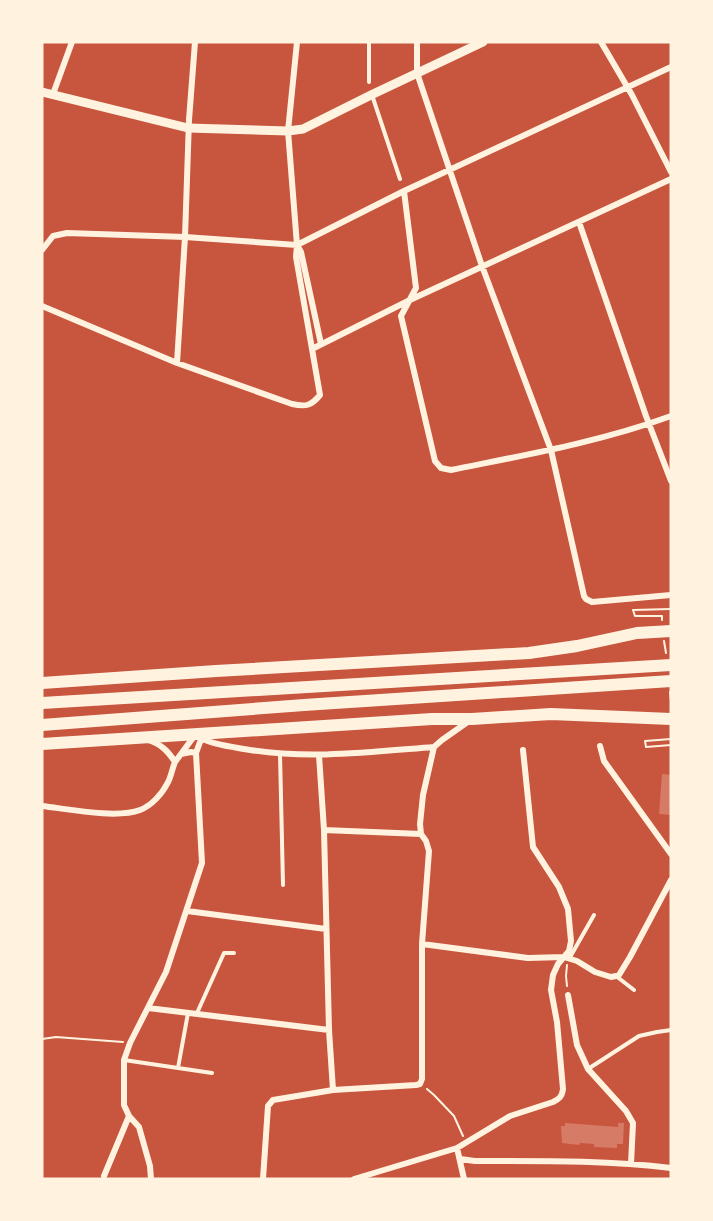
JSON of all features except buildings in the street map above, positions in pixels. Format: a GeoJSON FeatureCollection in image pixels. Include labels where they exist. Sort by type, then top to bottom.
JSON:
{"type":"FeatureCollection","features":[{"type":"Feature","properties":{"kind":"highway"},"geometry":{"type":"LineString","coordinates":[[42,684],[216,671],[529,653],[638,633],[671,631]]}},
{"type":"Feature","properties":{"kind":"highway"},"geometry":{"type":"LineString","coordinates":[[42,703],[671,665]]}},
{"type":"Feature","properties":{"kind":"highway"},"geometry":{"type":"LineString","coordinates":[[42,725],[671,681]]}},
{"type":"Feature","properties":{"kind":"highway"},"geometry":{"type":"LineString","coordinates":[[42,744],[551,714],[671,719]]}},
{"type":"Feature","properties":{"kind":"main road"},"geometry":{"type":"LineString","coordinates":[[42,92],[188,128],[288,131],[303,129],[371,94],[483,42]]}},
{"type":"Feature","properties":{"kind":"street"},"geometry":{"type":"LineString","coordinates":[[53,94],[72,42]]}},
{"type":"Feature","properties":{"kind":"street"},"geometry":{"type":"LineString","coordinates":[[177,363],[185,237],[188,128],[195,42]]}},
{"type":"Feature","properties":{"kind":"street"},"geometry":{"type":"LineString","coordinates":[[42,306],[177,363],[292,404],[303,406],[314,403],[320,395],[296,257],[297,244],[288,131],[297,42]]}},
{"type":"Feature","properties":{"kind":"street"},"geometry":{"type":"LineString","coordinates":[[417,42],[417,73],[449,171],[551,450],[584,596],[592,602],[671,595]]}},
{"type":"Feature","properties":{"kind":"street"},"geometry":{"type":"LineString","coordinates":[[601,42],[671,172]]}},
{"type":"Feature","properties":{"kind":"street"},"geometry":{"type":"LineString","coordinates":[[42,250],[53,236],[67,233],[297,244],[404,191],[671,67]]}},
{"type":"Feature","properties":{"kind":"street"},"geometry":{"type":"LineString","coordinates":[[312,349],[410,300],[671,179]]}},
{"type":"Feature","properties":{"kind":"street"},"geometry":{"type":"LineString","coordinates":[[404,191],[416,288],[401,316],[435,462],[441,468],[451,470],[551,450],[671,416]]}},
{"type":"Feature","properties":{"kind":"street"},"geometry":{"type":"LineString","coordinates":[[579,222],[671,481]]}},
{"type":"Feature","properties":{"kind":"street"},"geometry":{"type":"LineString","coordinates":[[297,244],[301,252],[321,344]]}},
{"type":"Feature","properties":{"kind":"street"},"geometry":{"type":"LineString","coordinates":[[263,1179],[268,1106],[273,1100],[333,1090],[420,1084],[422,1079],[422,944],[429,851],[420,824],[423,795],[434,747],[472,719]]}},
{"type":"Feature","properties":{"kind":"street"},"geometry":{"type":"LineString","coordinates":[[202,736],[217,745],[280,754],[319,755],[434,747]]}},
{"type":"Feature","properties":{"kind":"street"},"geometry":{"type":"LineString","coordinates":[[151,1179],[150,1166],[138,1127],[124,1105],[124,1060],[130,1042],[166,972],[202,863],[196,749],[202,736]]}},
{"type":"Feature","properties":{"kind":"street"},"geometry":{"type":"LineString","coordinates":[[42,806],[116,813],[141,810],[157,798],[168,784],[175,762],[181,754],[202,736]]}},
{"type":"Feature","properties":{"kind":"street"},"geometry":{"type":"LineString","coordinates":[[136,738],[159,744],[166,749],[175,762]]}},
{"type":"Feature","properties":{"kind":"street"},"geometry":{"type":"LineString","coordinates":[[600,746],[604,761],[671,854]]}},
{"type":"Feature","properties":{"kind":"street"},"geometry":{"type":"LineString","coordinates":[[354,1179],[457,1148],[510,1116],[558,1100],[562,1095],[557,1022],[551,990],[552,975],[558,964],[567,958],[569,951],[571,941],[568,909],[559,887],[533,847],[523,750]]}},
{"type":"Feature","properties":{"kind":"street"},"geometry":{"type":"LineString","coordinates":[[181,754],[196,753]]}},
{"type":"Feature","properties":{"kind":"street"},"geometry":{"type":"LineString","coordinates":[[319,755],[324,830],[329,1029],[333,1090]]}},
{"type":"Feature","properties":{"kind":"street"},"geometry":{"type":"LineString","coordinates":[[324,830],[422,834]]}},
{"type":"Feature","properties":{"kind":"street"},"geometry":{"type":"LineString","coordinates":[[422,944],[528,958],[567,958],[578,961],[595,972],[611,977],[616,976],[619,975],[630,957],[671,880]]}},
{"type":"Feature","properties":{"kind":"street"},"geometry":{"type":"LineString","coordinates":[[187,911],[326,929]]}},
{"type":"Feature","properties":{"kind":"street"},"geometry":{"type":"LineString","coordinates":[[568,995],[577,1045],[588,1070],[626,1111],[633,1123],[632,1164]]}},
{"type":"Feature","properties":{"kind":"street"},"geometry":{"type":"LineString","coordinates":[[148,1008],[329,1029]]}},
{"type":"Feature","properties":{"kind":"street"},"geometry":{"type":"LineString","coordinates":[[104,1176],[129,1116]]}},
{"type":"Feature","properties":{"kind":"street"},"geometry":{"type":"LineString","coordinates":[[457,1148],[464,1179]]}},
{"type":"Feature","properties":{"kind":"street"},"geometry":{"type":"LineString","coordinates":[[460,1159],[583,1161],[671,1168]]}},
{"type":"Feature","properties":{"kind":"lane"},"geometry":{"type":"LineString","coordinates":[[369,42],[369,82]]}},
{"type":"Feature","properties":{"kind":"lane"},"geometry":{"type":"LineString","coordinates":[[371,94],[400,179]]}},
{"type":"Feature","properties":{"kind":"lane"},"geometry":{"type":"LineString","coordinates":[[280,754],[283,885]]}},
{"type":"Feature","properties":{"kind":"lane"},"geometry":{"type":"LineString","coordinates":[[567,958],[594,915]]}},
{"type":"Feature","properties":{"kind":"lane"},"geometry":{"type":"LineString","coordinates":[[197,1013],[224,953],[234,953]]}},
{"type":"Feature","properties":{"kind":"lane"},"geometry":{"type":"LineString","coordinates":[[616,976],[634,990]]}},
{"type":"Feature","properties":{"kind":"lane"},"geometry":{"type":"LineString","coordinates":[[178,1068],[188,1012]]}},
{"type":"Feature","properties":{"kind":"lane"},"geometry":{"type":"LineString","coordinates":[[588,1070],[639,1036],[671,1030]]}},
{"type":"Feature","properties":{"kind":"lane"},"geometry":{"type":"LineString","coordinates":[[124,1060],[212,1073]]}},
{"type":"Feature","properties":{"kind":"path"},"geometry":{"type":"LineString","coordinates":[[671,739],[645,741],[646,747],[671,745]]}},
{"type":"Feature","properties":{"kind":"path"},"geometry":{"type":"LineString","coordinates":[[567,958],[568,995]]}},
{"type":"Feature","properties":{"kind":"path"},"geometry":{"type":"LineString","coordinates":[[42,1039],[56,1037],[114,1041]]}},
{"type":"Feature","properties":{"kind":"path"},"geometry":{"type":"LineString","coordinates":[[420,1084],[454,1116],[466,1143]]}}]}
